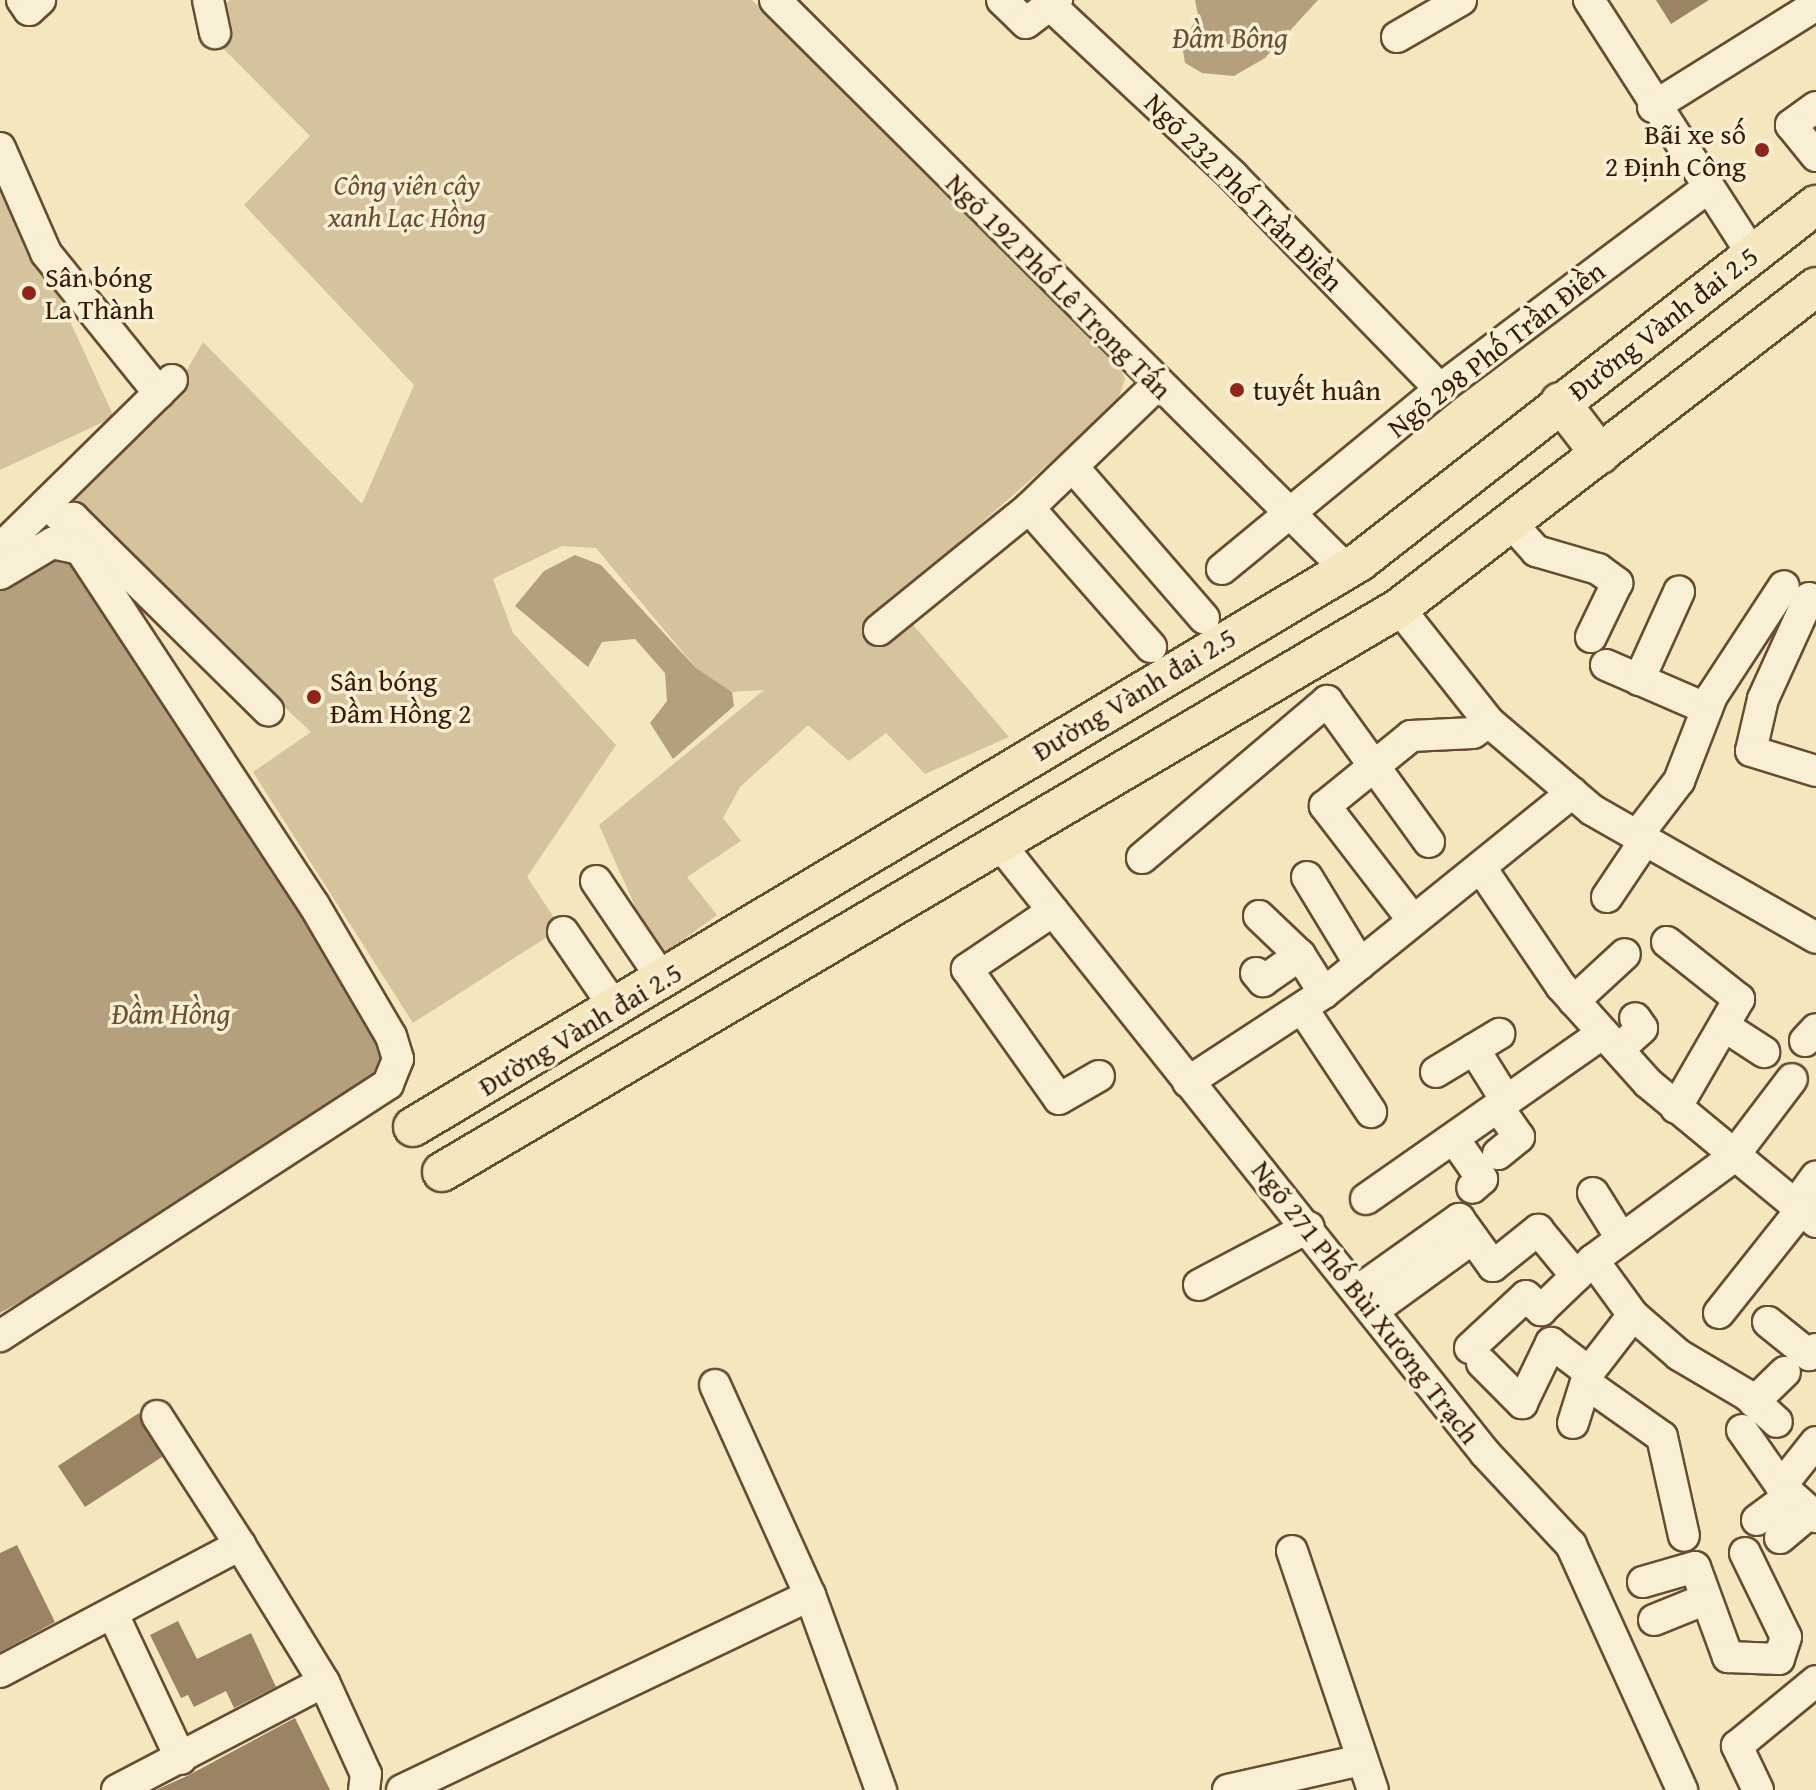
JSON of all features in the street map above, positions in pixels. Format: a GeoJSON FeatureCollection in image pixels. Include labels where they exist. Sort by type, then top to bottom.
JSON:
{"type":"FeatureCollection","features":[{"type":"Feature","properties":{"kind":"main road","name":"Đường Vành đai 2.5"},"geometry":{"type":"LineString","coordinates":[[413,1127],[663,980],[1080,724],[1346,569],[1816,205]]}},
{"type":"Feature","properties":{"kind":"main road","name":"Đường Vành đai 2.5"},"geometry":{"type":"LineString","coordinates":[[442,1172],[1399,608],[1816,287]]}},
{"type":"Feature","properties":{"kind":"main road"},"geometry":{"type":"LineString","coordinates":[[1560,402],[1600,454]]}},
{"type":"Feature","properties":{"kind":"main road"},"geometry":{"type":"LineString","coordinates":[[1080,724],[1112,777]]}},
{"type":"Feature","properties":{"kind":"main road"},"geometry":{"type":"LineString","coordinates":[[535,1057],[565,1099]]}},
{"type":"Feature","properties":{"kind":"street"},"geometry":{"type":"LineString","coordinates":[[22,0],[29,10],[40,0]]}},
{"type":"Feature","properties":{"kind":"street"},"geometry":{"type":"LineString","coordinates":[[208,0],[215,33]]}},
{"type":"Feature","properties":{"kind":"street","name":"Ngõ 192 Phố Lê Trọng Tấn"},"geometry":{"type":"LineString","coordinates":[[775,0],[1157,385],[1346,569]]}},
{"type":"Feature","properties":{"kind":"street"},"geometry":{"type":"LineString","coordinates":[[1002,0],[1026,23],[1054,3]]}},
{"type":"Feature","properties":{"kind":"street"},"geometry":{"type":"LineString","coordinates":[[1397,37],[1461,0]]}},
{"type":"Feature","properties":{"kind":"street"},"geometry":{"type":"LineString","coordinates":[[1589,0],[1653,107],[1752,254]]}},
{"type":"Feature","properties":{"kind":"street","name":"Ngõ 232 Phố Trần Điền"},"geometry":{"type":"LineString","coordinates":[[1054,3],[1233,176],[1440,389]]}},
{"type":"Feature","properties":{"kind":"street"},"geometry":{"type":"LineString","coordinates":[[1653,107],[1816,5]]}},
{"type":"Feature","properties":{"kind":"street"},"geometry":{"type":"LineString","coordinates":[[1816,107],[1791,125],[1816,156]]}},
{"type":"Feature","properties":{"kind":"street"},"geometry":{"type":"LineString","coordinates":[[0,148],[46,253],[166,386],[0,549]]}},
{"type":"Feature","properties":{"kind":"street","name":"Ngõ 298 Phố Trần Điền"},"geometry":{"type":"LineString","coordinates":[[1222,569],[1440,389],[1706,189]]}},
{"type":"Feature","properties":{"kind":"street"},"geometry":{"type":"LineString","coordinates":[[879,630],[1029,508],[1157,385]]}},
{"type":"Feature","properties":{"kind":"street"},"geometry":{"type":"LineString","coordinates":[[1073,467],[1204,618]]}},
{"type":"Feature","properties":{"kind":"street"},"geometry":{"type":"LineString","coordinates":[[47,503],[66,523],[73,518],[268,710]]}},
{"type":"Feature","properties":{"kind":"street"},"geometry":{"type":"LineString","coordinates":[[1029,508],[1151,647]]}},
{"type":"Feature","properties":{"kind":"street"},"geometry":{"type":"LineString","coordinates":[[1511,523],[1536,551],[1598,569],[1617,583],[1591,637]]}},
{"type":"Feature","properties":{"kind":"street"},"geometry":{"type":"LineString","coordinates":[[0,574],[52,543],[80,549],[314,905],[391,1036],[398,1059],[388,1084],[0,1336]]}},
{"type":"Feature","properties":{"kind":"street"},"geometry":{"type":"LineString","coordinates":[[1639,680],[1679,592]]}},
{"type":"Feature","properties":{"kind":"street"},"geometry":{"type":"LineString","coordinates":[[1607,897],[1679,781],[1707,709],[1796,592],[1767,689],[1740,748],[1816,771]]}},
{"type":"Feature","properties":{"kind":"street"},"geometry":{"type":"LineString","coordinates":[[1399,608],[1489,722],[1572,793],[1640,840],[1816,938]]}},
{"type":"Feature","properties":{"kind":"street"},"geometry":{"type":"LineString","coordinates":[[1606,665],[1707,709]]}},
{"type":"Feature","properties":{"kind":"street"},"geometry":{"type":"LineString","coordinates":[[1142,858],[1327,701],[1429,842]]}},
{"type":"Feature","properties":{"kind":"street"},"geometry":{"type":"LineString","coordinates":[[1412,919],[1325,806],[1411,736],[1473,733],[1489,722]]}},
{"type":"Feature","properties":{"kind":"street"},"geometry":{"type":"LineString","coordinates":[[1188,1082],[1313,1000],[1572,793]]}},
{"type":"Feature","properties":{"kind":"street","name":"Ngõ 271 Phố Bùi Xương Trạch"},"geometry":{"type":"LineString","coordinates":[[999,843],[1188,1082],[1309,1227],[1485,1453],[1571,1545],[1682,1790]]}},
{"type":"Feature","properties":{"kind":"street"},"geometry":{"type":"LineString","coordinates":[[1481,868],[1574,1001],[1611,1041],[1676,1108],[1732,1158],[1805,1212]]}},
{"type":"Feature","properties":{"kind":"street"},"geometry":{"type":"LineString","coordinates":[[1307,877],[1360,964]]}},
{"type":"Feature","properties":{"kind":"street"},"geometry":{"type":"LineString","coordinates":[[596,881],[663,980]]}},
{"type":"Feature","properties":{"kind":"street"},"geometry":{"type":"LineString","coordinates":[[1053,911],[967,969],[1059,1099],[1099,1076]]}},
{"type":"Feature","properties":{"kind":"street"},"geometry":{"type":"LineString","coordinates":[[1255,917],[1300,955],[1313,1000],[1371,1112]]}},
{"type":"Feature","properties":{"kind":"street"},"geometry":{"type":"LineString","coordinates":[[563,932],[615,1008]]}},
{"type":"Feature","properties":{"kind":"street"},"geometry":{"type":"LineString","coordinates":[[1667,942],[1739,999],[1676,1108]]}},
{"type":"Feature","properties":{"kind":"street"},"geometry":{"type":"LineString","coordinates":[[1574,1001],[1625,954]]}},
{"type":"Feature","properties":{"kind":"street"},"geometry":{"type":"LineString","coordinates":[[1256,973],[1263,981],[1300,955]]}},
{"type":"Feature","properties":{"kind":"street"},"geometry":{"type":"LineString","coordinates":[[1477,1159],[1503,1105],[1611,1041],[1642,1028],[1635,1018]]}},
{"type":"Feature","properties":{"kind":"street"},"geometry":{"type":"LineString","coordinates":[[1724,1026],[1764,1052]]}},
{"type":"Feature","properties":{"kind":"street"},"geometry":{"type":"LineString","coordinates":[[1436,1072],[1499,1034]]}},
{"type":"Feature","properties":{"kind":"street"},"geometry":{"type":"LineString","coordinates":[[1366,1199],[1477,1159],[1519,1137],[1474,1049]]}},
{"type":"Feature","properties":{"kind":"street"},"geometry":{"type":"LineString","coordinates":[[1684,1536],[1662,1437],[1551,1343],[1522,1403],[1476,1356],[1526,1296],[1541,1310],[1584,1268],[1621,1238],[1732,1158],[1792,1079]]}},
{"type":"Feature","properties":{"kind":"street"},"geometry":{"type":"LineString","coordinates":[[1719,1313],[1805,1212],[1816,1176]]}},
{"type":"Feature","properties":{"kind":"street"},"geometry":{"type":"LineString","coordinates":[[1593,1193],[1621,1238]]}},
{"type":"Feature","properties":{"kind":"street"},"geometry":{"type":"LineString","coordinates":[[1366,1300],[1459,1219],[1493,1266],[1538,1230],[1679,1355],[1754,1402],[1777,1422]]}},
{"type":"Feature","properties":{"kind":"street"},"geometry":{"type":"LineString","coordinates":[[1199,1285],[1309,1227]]}},
{"type":"Feature","properties":{"kind":"street"},"geometry":{"type":"LineString","coordinates":[[1573,1423],[1590,1379],[1633,1315]]}},
{"type":"Feature","properties":{"kind":"street"},"geometry":{"type":"LineString","coordinates":[[1768,1322],[1809,1355],[1816,1349]]}},
{"type":"Feature","properties":{"kind":"street"},"geometry":{"type":"LineString","coordinates":[[1754,1402],[1785,1372]]}},
{"type":"Feature","properties":{"kind":"street"},"geometry":{"type":"LineString","coordinates":[[715,1385],[810,1595],[881,1790]]}},
{"type":"Feature","properties":{"kind":"street"},"geometry":{"type":"LineString","coordinates":[[157,1416],[324,1682],[366,1774],[364,1790]]}},
{"type":"Feature","properties":{"kind":"street"},"geometry":{"type":"LineString","coordinates":[[1742,1430],[1800,1503]]}},
{"type":"Feature","properties":{"kind":"street"},"geometry":{"type":"LineString","coordinates":[[1779,1659],[1786,1637],[1759,1531],[1800,1503],[1816,1442]]}},
{"type":"Feature","properties":{"kind":"street"},"geometry":{"type":"LineString","coordinates":[[0,1672],[240,1545]]}},
{"type":"Feature","properties":{"kind":"street"},"geometry":{"type":"LineString","coordinates":[[1292,1551],[1373,1790]]}},
{"type":"Feature","properties":{"kind":"street"},"geometry":{"type":"LineString","coordinates":[[1643,1582],[1695,1567],[1728,1657],[1779,1659],[1811,1685],[1737,1746],[1758,1790]]}},
{"type":"Feature","properties":{"kind":"street"},"geometry":{"type":"LineString","coordinates":[[402,1790],[437,1783],[810,1595]]}},
{"type":"Feature","properties":{"kind":"street"},"geometry":{"type":"LineString","coordinates":[[1654,1620],[1706,1599]]}},
{"type":"Feature","properties":{"kind":"street"},"geometry":{"type":"LineString","coordinates":[[113,1614],[181,1759]]}},
{"type":"Feature","properties":{"kind":"street"},"geometry":{"type":"LineString","coordinates":[[117,1790],[324,1682]]}},
{"type":"Feature","properties":{"kind":"street"},"geometry":{"type":"LineString","coordinates":[[1228,1790],[1361,1760]]}},
{"type":"Feature","properties":{"kind":"green space","name":"Công viên cây xanh Lạc Hồng"},"geometry":{"type":"Polygon","coordinates":[[[230,0],[752,0],[939,189],[1110,347],[1125,379],[1116,405],[868,622],[884,645],[909,620],[1009,737],[925,774],[886,733],[849,761],[808,725],[740,787],[723,818],[741,841],[687,877],[717,915],[658,958],[599,825],[764,690],[732,692],[696,668],[596,548],[562,546],[493,579],[513,633],[616,745],[527,877],[561,928],[413,1023],[253,772],[311,732],[66,501],[176,389],[203,342],[362,504],[414,385],[244,205],[310,136],[200,25],[230,0]]]}},
{"type":"Feature","properties":{"kind":"green space","name":"Sân bóng La Thành"},"geometry":{"type":"Polygon","coordinates":[[[0,169],[114,417],[0,470],[0,169]]]}},
{"type":"Feature","properties":{"kind":"water","name":"Đầm Bông"},"geometry":{"type":"Polygon","coordinates":[[[1195,0],[1318,0],[1265,58],[1234,76],[1202,73],[1185,63],[1182,45],[1198,15],[1195,0]]]}},
{"type":"Feature","properties":{"kind":"water","name":"Đầm Hồng"},"geometry":{"type":"Polygon","coordinates":[[[65,550],[387,1039],[380,1075],[88,1264],[0,1313],[0,579],[65,550]]]}},
{"type":"Feature","properties":{"kind":"water"},"geometry":{"type":"Polygon","coordinates":[[[575,555],[601,565],[696,668],[732,692],[734,706],[673,759],[650,723],[667,701],[665,673],[635,639],[602,642],[588,667],[515,606],[544,571],[575,555]]]}},
{"type":"Feature","properties":{"kind":"building"},"geometry":{"type":"Polygon","coordinates":[[[1656,0],[1709,0],[1671,24],[1656,0]]]}},
{"type":"Feature","properties":{"kind":"building"},"geometry":{"type":"Polygon","coordinates":[[[139,1413],[162,1457],[85,1507],[58,1466],[139,1413]]]}},
{"type":"Feature","properties":{"kind":"building"},"geometry":{"type":"Polygon","coordinates":[[[17,1545],[55,1622],[0,1652],[0,1553],[17,1545]]]}},
{"type":"Feature","properties":{"kind":"building"},"geometry":{"type":"Polygon","coordinates":[[[178,1621],[197,1659],[251,1633],[276,1687],[234,1708],[226,1691],[194,1707],[188,1695],[181,1698],[150,1635],[178,1621]]]}},
{"type":"Feature","properties":{"kind":"building"},"geometry":{"type":"Polygon","coordinates":[[[295,1718],[330,1790],[156,1790],[189,1775],[295,1718]]]}},
{"type":"Feature","properties":{"kind":"place","name":"Bãi xe số 2 Định Công"},"geometry":{"type":"Point","coordinates":[1762,150]}},
{"type":"Feature","properties":{"kind":"place","name":"Sân bóng La Thành"},"geometry":{"type":"Point","coordinates":[29,293]}},
{"type":"Feature","properties":{"kind":"place","name":"tuyết huân"},"geometry":{"type":"Point","coordinates":[1237,390]}},
{"type":"Feature","properties":{"kind":"place","name":"Sân bóng Đầm Hồng 2"},"geometry":{"type":"Point","coordinates":[314,697]}}]}
